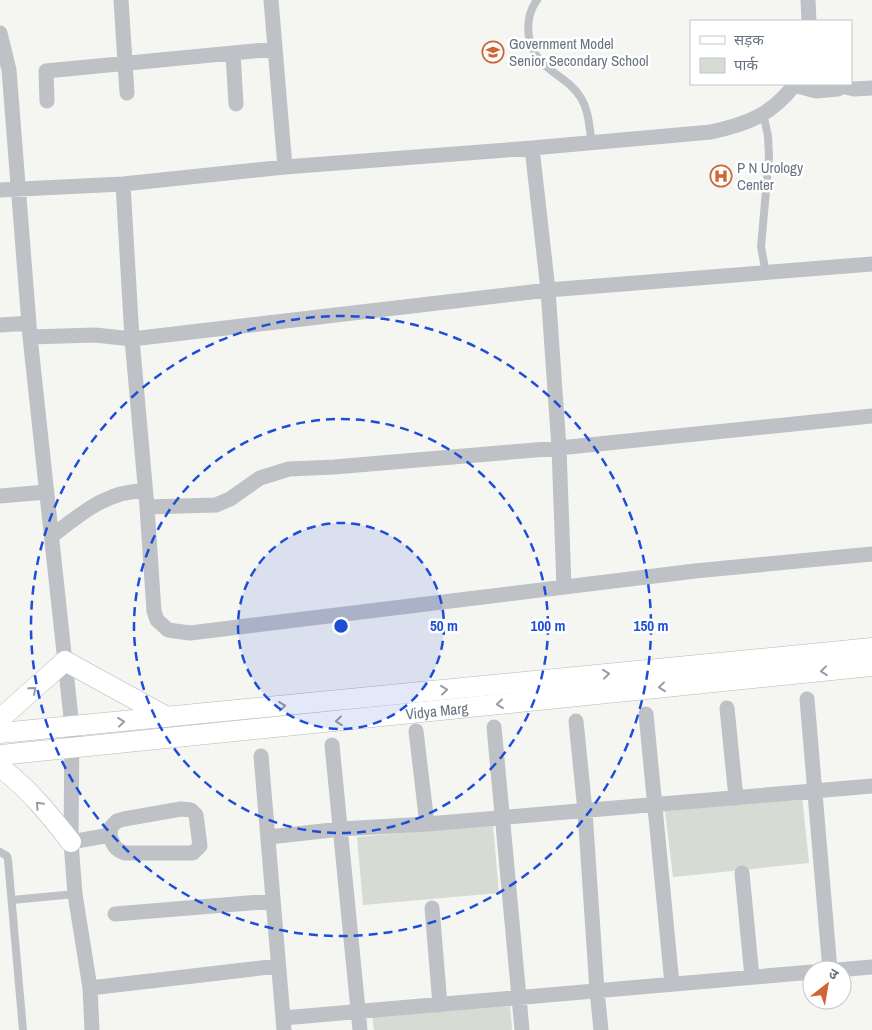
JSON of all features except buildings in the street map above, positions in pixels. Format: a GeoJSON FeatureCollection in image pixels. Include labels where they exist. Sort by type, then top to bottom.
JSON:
{"type":"FeatureCollection","features":[{"type":"Feature","properties":{"kind":"main road","name":"Vidya Marg"},"geometry":{"type":"LineString","coordinates":[[0,733],[872,648]]}},
{"type":"Feature","properties":{"kind":"main road"},"geometry":{"type":"LineString","coordinates":[[0,719],[65,661],[167,718]]}},
{"type":"Feature","properties":{"kind":"main road","name":"Vidya Marg"},"geometry":{"type":"LineString","coordinates":[[0,755],[872,666]]}},
{"type":"Feature","properties":{"kind":"main road"},"geometry":{"type":"LineString","coordinates":[[0,767],[28,792],[71,842]]}},
{"type":"Feature","properties":{"kind":"street"},"geometry":{"type":"LineString","coordinates":[[121,0],[127,93]]}},
{"type":"Feature","properties":{"kind":"street"},"geometry":{"type":"LineString","coordinates":[[271,0],[284,167]]}},
{"type":"Feature","properties":{"kind":"street"},"geometry":{"type":"LineString","coordinates":[[808,0],[809,20]]}},
{"type":"Feature","properties":{"kind":"street"},"geometry":{"type":"LineString","coordinates":[[0,34],[9,70],[30,330],[72,727],[71,842],[75,894],[90,988],[92,1030]]}},
{"type":"Feature","properties":{"kind":"street"},"geometry":{"type":"LineString","coordinates":[[47,101],[46,71],[274,49]]}},
{"type":"Feature","properties":{"kind":"street"},"geometry":{"type":"LineString","coordinates":[[233,53],[236,104]]}},
{"type":"Feature","properties":{"kind":"street"},"geometry":{"type":"LineString","coordinates":[[0,190],[123,184],[284,167],[711,132],[739,126],[763,113],[779,103],[793,85]]}},
{"type":"Feature","properties":{"kind":"street"},"geometry":{"type":"LineString","coordinates":[[797,85],[816,92],[838,89],[841,85],[854,89],[872,88]]}},
{"type":"Feature","properties":{"kind":"street"},"geometry":{"type":"LineString","coordinates":[[532,148],[548,290],[559,448],[564,587]]}},
{"type":"Feature","properties":{"kind":"street"},"geometry":{"type":"LineString","coordinates":[[123,184],[132,339],[146,490],[154,611],[157,620],[168,630],[190,633],[695,571],[872,554]]}},
{"type":"Feature","properties":{"kind":"street"},"geometry":{"type":"LineString","coordinates":[[0,325],[30,330],[132,339],[548,290],[872,264]]}},
{"type":"Feature","properties":{"kind":"street"},"geometry":{"type":"LineString","coordinates":[[147,507],[216,505],[230,499],[260,478],[289,469],[559,448],[872,416]]}},
{"type":"Feature","properties":{"kind":"street"},"geometry":{"type":"LineString","coordinates":[[53,535],[100,501],[132,490],[146,490]]}},
{"type":"Feature","properties":{"kind":"street"},"geometry":{"type":"LineString","coordinates":[[0,496],[46,492]]}},
{"type":"Feature","properties":{"kind":"street"},"geometry":{"type":"LineString","coordinates":[[806,699],[816,792],[829,960]]}},
{"type":"Feature","properties":{"kind":"street"},"geometry":{"type":"LineString","coordinates":[[727,708],[736,798]]}},
{"type":"Feature","properties":{"kind":"street"},"geometry":{"type":"LineString","coordinates":[[646,714],[672,984]]}},
{"type":"Feature","properties":{"kind":"street"},"geometry":{"type":"LineString","coordinates":[[576,721],[585,811],[601,1030]]}},
{"type":"Feature","properties":{"kind":"street"},"geometry":{"type":"LineString","coordinates":[[494,727],[504,818],[522,1030]]}},
{"type":"Feature","properties":{"kind":"street"},"geometry":{"type":"LineString","coordinates":[[416,731],[428,824]]}},
{"type":"Feature","properties":{"kind":"street"},"geometry":{"type":"LineString","coordinates":[[332,745],[360,1030]]}},
{"type":"Feature","properties":{"kind":"street"},"geometry":{"type":"LineString","coordinates":[[261,756],[283,1024],[358,1011],[802,973]]}},
{"type":"Feature","properties":{"kind":"street"},"geometry":{"type":"LineString","coordinates":[[269,837],[341,829],[504,818],[872,786]]}},
{"type":"Feature","properties":{"kind":"street"},"geometry":{"type":"LineString","coordinates":[[192,810],[196,815],[200,846],[193,853],[125,853],[118,851],[110,835],[111,827],[124,819],[192,810]]}},
{"type":"Feature","properties":{"kind":"street"},"geometry":{"type":"LineString","coordinates":[[71,842],[110,835]]}},
{"type":"Feature","properties":{"kind":"street"},"geometry":{"type":"LineString","coordinates":[[742,873],[752,977]]}},
{"type":"Feature","properties":{"kind":"street"},"geometry":{"type":"LineString","coordinates":[[115,914],[274,901]]}},
{"type":"Feature","properties":{"kind":"street"},"geometry":{"type":"LineString","coordinates":[[432,908],[440,1004]]}},
{"type":"Feature","properties":{"kind":"street"},"geometry":{"type":"LineString","coordinates":[[90,988],[278,966]]}},
{"type":"Feature","properties":{"kind":"street"},"geometry":{"type":"LineString","coordinates":[[852,969],[872,967]]}},
{"type":"Feature","properties":{"kind":"lane"},"geometry":{"type":"LineString","coordinates":[[537,0],[528,21],[531,46],[537,59],[581,97],[588,114],[592,143]]}},
{"type":"Feature","properties":{"kind":"lane"},"geometry":{"type":"LineString","coordinates":[[763,113],[768,136],[769,157],[761,247],[766,273]]}},
{"type":"Feature","properties":{"kind":"lane"},"geometry":{"type":"LineString","coordinates":[[0,852],[7,856],[8,860],[22,1030]]}},
{"type":"Feature","properties":{"kind":"lane"},"geometry":{"type":"LineString","coordinates":[[12,900],[75,894]]}},
{"type":"Feature","properties":{"kind":"green space"},"geometry":{"type":"Polygon","coordinates":[[[802,796],[809,863],[673,877],[665,811],[802,796]]]}},
{"type":"Feature","properties":{"kind":"green space"},"geometry":{"type":"Polygon","coordinates":[[[493,825],[499,893],[363,905],[357,837],[493,825]]]}},
{"type":"Feature","properties":{"kind":"green space"},"geometry":{"type":"Polygon","coordinates":[[[510,1004],[512,1030],[374,1030],[372,1014],[510,1004]]]}},
{"type":"Feature","properties":{"kind":"place","name":"Government Model Senior Secondary School"},"geometry":{"type":"Point","coordinates":[493,52]}},
{"type":"Feature","properties":{"kind":"place","name":"P N Urology Center"},"geometry":{"type":"Point","coordinates":[721,176]}}]}
